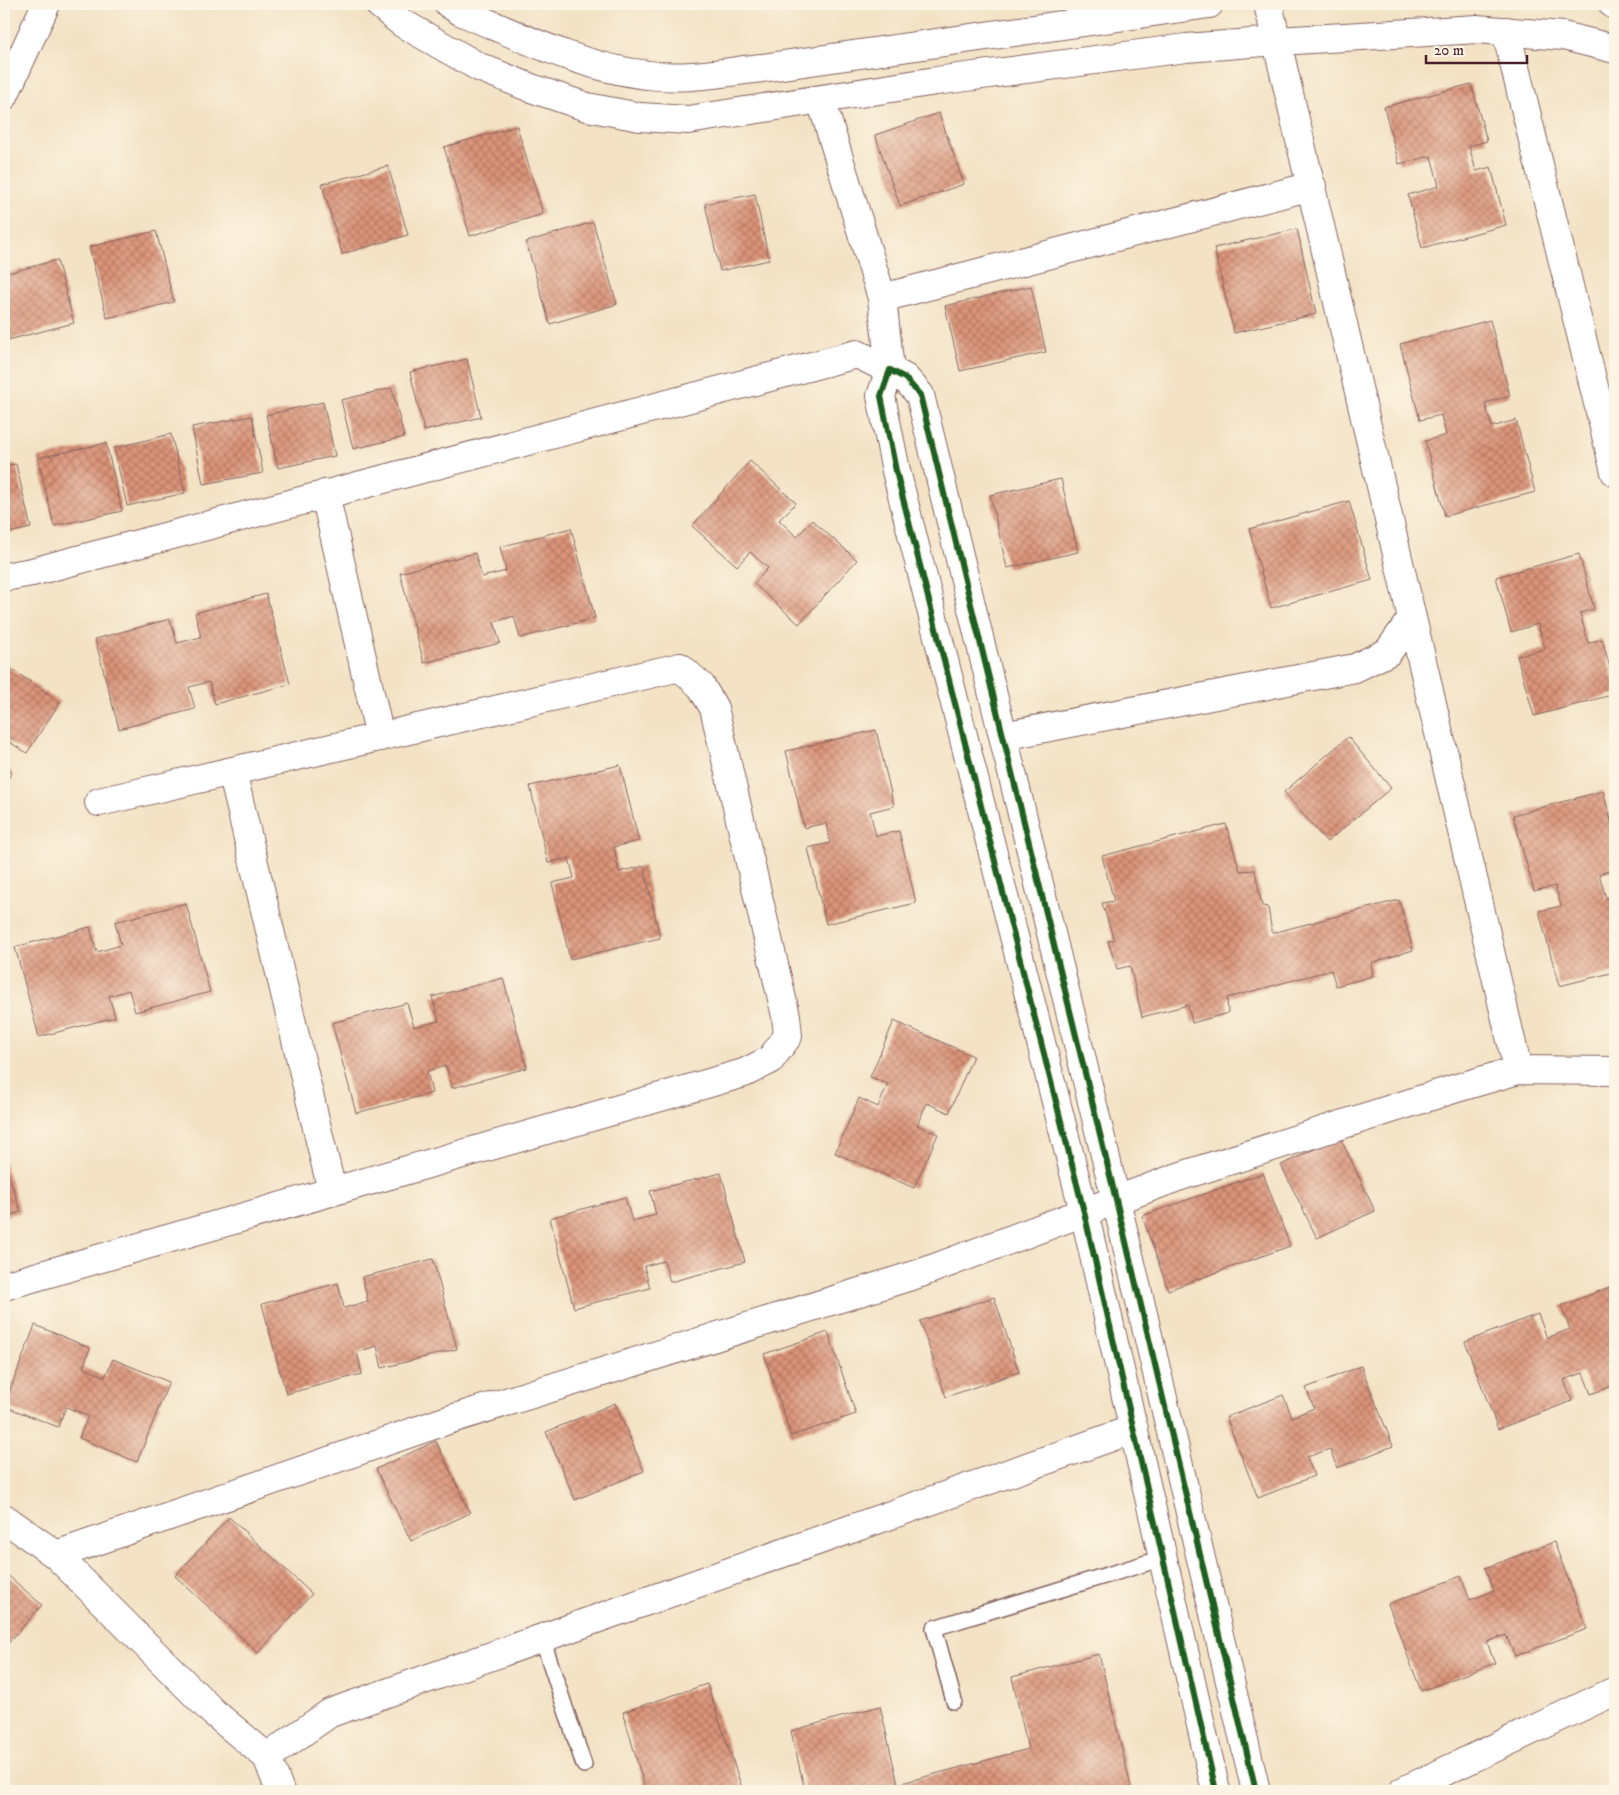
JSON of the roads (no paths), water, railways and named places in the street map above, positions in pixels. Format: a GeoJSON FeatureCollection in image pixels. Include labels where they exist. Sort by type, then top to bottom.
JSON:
{"type":"FeatureCollection","features":[{"type":"Feature","properties":{"kind":"street"},"geometry":{"type":"LineString","coordinates":[[4,96],[46,4]]}},
{"type":"Feature","properties":{"kind":"street"},"geometry":{"type":"LineString","coordinates":[[378,4],[402,22],[479,67],[531,88],[587,107],[640,117],[688,120],[945,80],[1186,48],[1477,29],[1562,36],[1615,49]]}},
{"type":"Feature","properties":{"kind":"street"},"geometry":{"type":"LineString","coordinates":[[449,4],[460,11],[533,42],[603,66],[648,75],[692,76],[762,68],[1209,4]]}},
{"type":"Feature","properties":{"kind":"street"},"geometry":{"type":"LineString","coordinates":[[1268,4],[1518,1070]]}},
{"type":"Feature","properties":{"kind":"street"},"geometry":{"type":"LineString","coordinates":[[1506,31],[1615,472]]}},
{"type":"Feature","properties":{"kind":"street"},"geometry":{"type":"LineString","coordinates":[[821,100],[882,298],[890,370],[882,396],[896,471],[1084,1212],[1216,1791]]}},
{"type":"Feature","properties":{"kind":"street"},"geometry":{"type":"LineString","coordinates":[[882,298],[1312,186]]}},
{"type":"Feature","properties":{"kind":"street"},"geometry":{"type":"LineString","coordinates":[[4,577],[32,572],[857,354],[905,378],[920,395],[1116,1200],[1256,1791]]}},
{"type":"Feature","properties":{"kind":"street"},"geometry":{"type":"LineString","coordinates":[[325,494],[380,737]]}},
{"type":"Feature","properties":{"kind":"street"},"geometry":{"type":"LineString","coordinates":[[1003,736],[1355,668],[1388,652],[1412,618]]}},
{"type":"Feature","properties":{"kind":"street"},"geometry":{"type":"LineString","coordinates":[[4,1286],[744,1073],[770,1060],[788,1036],[786,1016],[714,708],[701,686],[680,667],[99,802]]}},
{"type":"Feature","properties":{"kind":"street"},"geometry":{"type":"LineString","coordinates":[[232,771],[332,1192]]}},
{"type":"Feature","properties":{"kind":"street"},"geometry":{"type":"LineString","coordinates":[[56,1555],[445,1421],[921,1273],[1178,1176],[1458,1088],[1518,1070],[1615,1071]]}},
{"type":"Feature","properties":{"kind":"street"},"geometry":{"type":"LineString","coordinates":[[267,1757],[330,1712],[1134,1429]]}},
{"type":"Feature","properties":{"kind":"street"},"geometry":{"type":"LineString","coordinates":[[4,1518],[56,1555],[213,1712],[267,1757],[280,1791]]}},
{"type":"Feature","properties":{"kind":"street"},"geometry":{"type":"LineString","coordinates":[[1403,1791],[1615,1691]]}},
{"type":"Feature","properties":{"kind":"lane"},"geometry":{"type":"LineString","coordinates":[[954,1700],[934,1628],[1163,1558]]}},
{"type":"Feature","properties":{"kind":"lane"},"geometry":{"type":"LineString","coordinates":[[542,1638],[584,1765]]}}]}
